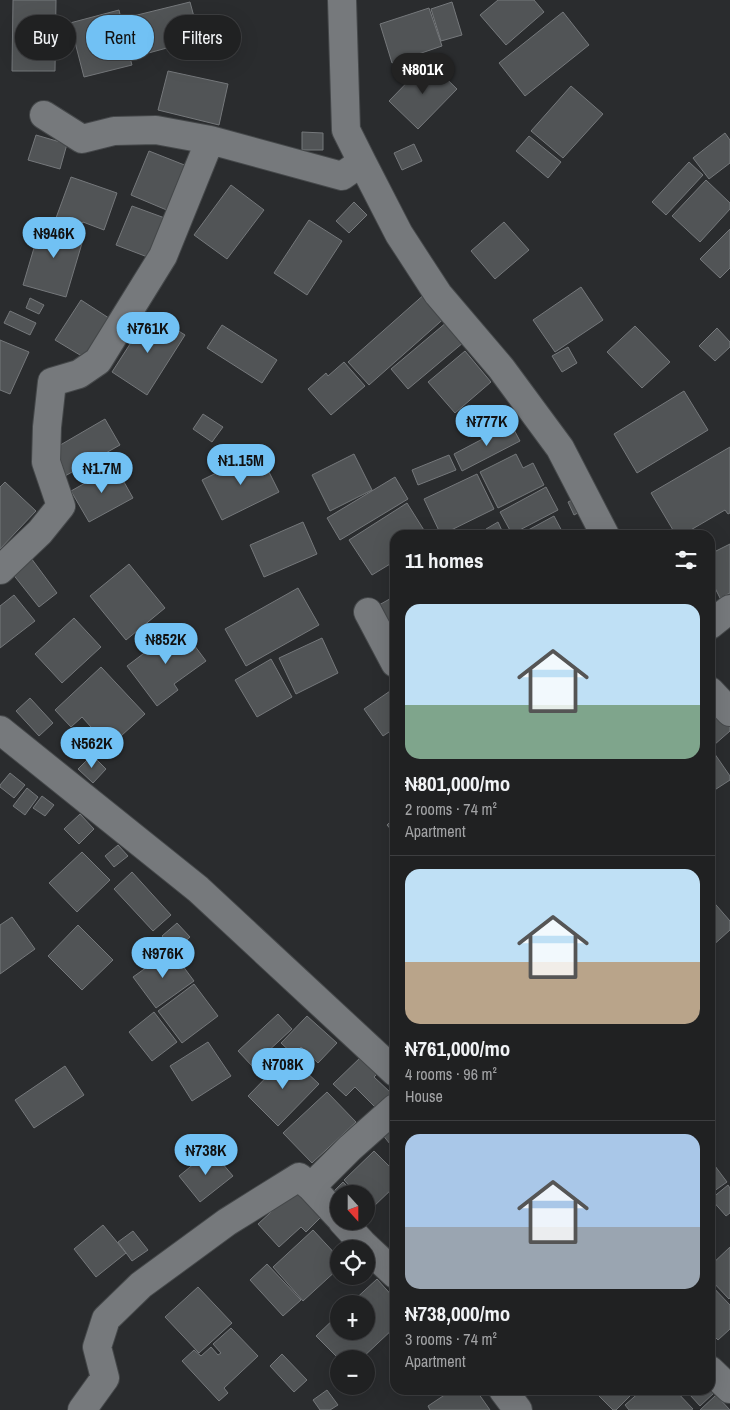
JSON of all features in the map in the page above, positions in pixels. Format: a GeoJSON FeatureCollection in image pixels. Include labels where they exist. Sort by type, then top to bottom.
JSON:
{"type":"FeatureCollection","features":[{"type":"Feature","properties":{"kind":"street"},"geometry":{"type":"LineString","coordinates":[[342,0],[346,130],[399,234],[438,294],[501,368],[560,448],[602,530]]}},
{"type":"Feature","properties":{"kind":"street"},"geometry":{"type":"LineString","coordinates":[[44,115],[82,139],[114,131],[156,130],[210,140],[342,176],[362,162]]}},
{"type":"Feature","properties":{"kind":"street"},"geometry":{"type":"LineString","coordinates":[[0,570],[40,532],[61,506],[46,462],[47,427],[52,382],[79,374],[98,361],[164,256],[210,140]]}},
{"type":"Feature","properties":{"kind":"street"},"geometry":{"type":"LineString","coordinates":[[715,621],[730,609]]}},
{"type":"Feature","properties":{"kind":"street"},"geometry":{"type":"LineString","coordinates":[[368,612],[390,654]]}},
{"type":"Feature","properties":{"kind":"street"},"geometry":{"type":"LineString","coordinates":[[715,696],[730,712]]}},
{"type":"Feature","properties":{"kind":"street"},"geometry":{"type":"LineString","coordinates":[[0,730],[198,889],[390,1067]]}},
{"type":"Feature","properties":{"kind":"street"},"geometry":{"type":"LineString","coordinates":[[311,1187],[350,1148],[390,1112]]}},
{"type":"Feature","properties":{"kind":"street"},"geometry":{"type":"LineString","coordinates":[[82,1410],[105,1378],[97,1347],[106,1320],[141,1285],[227,1222],[299,1177],[330,1207]]}},
{"type":"Feature","properties":{"kind":"street"},"geometry":{"type":"LineString","coordinates":[[350,1230],[390,1269]]}},
{"type":"Feature","properties":{"kind":"street"},"geometry":{"type":"LineString","coordinates":[[715,1375],[730,1389]]}},
{"type":"Feature","properties":{"kind":"street"},"geometry":{"type":"LineString","coordinates":[[507,1395],[518,1410]]}},
{"type":"Feature","properties":{"kind":"building"},"geometry":{"type":"Polygon","coordinates":[[[13,0],[56,0],[56,15],[15,15],[15,60],[55,60],[55,71],[12,71],[13,0]]]}},
{"type":"Feature","properties":{"kind":"building"},"geometry":{"type":"Polygon","coordinates":[[[498,0],[534,0],[544,12],[506,45],[480,15],[498,0]]]}},
{"type":"Feature","properties":{"kind":"building"},"geometry":{"type":"Polygon","coordinates":[[[190,2],[194,15],[164,15],[164,49],[154,51],[154,15],[137,15],[190,2]]]}},
{"type":"Feature","properties":{"kind":"building"},"geometry":{"type":"Polygon","coordinates":[[[452,2],[462,35],[441,41],[431,9],[452,2]]]}},
{"type":"Feature","properties":{"kind":"building"},"geometry":{"type":"Polygon","coordinates":[[[429,8],[442,46],[392,63],[380,24],[429,8]]]}},
{"type":"Feature","properties":{"kind":"building"},"geometry":{"type":"Polygon","coordinates":[[[119,10],[120,15],[100,15],[119,10]]]}},
{"type":"Feature","properties":{"kind":"building"},"geometry":{"type":"Polygon","coordinates":[[[563,12],[589,45],[525,96],[499,63],[563,12]]]}},
{"type":"Feature","properties":{"kind":"building"},"geometry":{"type":"Polygon","coordinates":[[[86,19],[86,60],[131,60],[132,65],[84,77],[76,46],[76,21],[86,19]]]}},
{"type":"Feature","properties":{"kind":"building"},"geometry":{"type":"Polygon","coordinates":[[[428,61],[457,89],[418,129],[389,101],[428,61]]]}},
{"type":"Feature","properties":{"kind":"building"},"geometry":{"type":"Polygon","coordinates":[[[168,71],[228,84],[219,125],[158,110],[168,71]]]}},
{"type":"Feature","properties":{"kind":"building"},"geometry":{"type":"Polygon","coordinates":[[[571,86],[603,114],[563,158],[531,131],[571,86]]]}},
{"type":"Feature","properties":{"kind":"building"},"geometry":{"type":"Polygon","coordinates":[[[302,132],[323,133],[323,150],[302,150],[302,132]]]}},
{"type":"Feature","properties":{"kind":"building"},"geometry":{"type":"Polygon","coordinates":[[[725,133],[730,140],[730,163],[709,179],[693,158],[725,133]]]}},
{"type":"Feature","properties":{"kind":"building"},"geometry":{"type":"Polygon","coordinates":[[[36,135],[67,144],[60,169],[28,160],[36,135]]]}},
{"type":"Feature","properties":{"kind":"building"},"geometry":{"type":"Polygon","coordinates":[[[529,136],[561,162],[548,178],[516,151],[529,136]]]}},
{"type":"Feature","properties":{"kind":"building"},"geometry":{"type":"Polygon","coordinates":[[[414,144],[422,161],[402,170],[394,153],[414,144]]]}},
{"type":"Feature","properties":{"kind":"building"},"geometry":{"type":"Polygon","coordinates":[[[149,151],[187,166],[169,211],[131,195],[149,151]]]}},
{"type":"Feature","properties":{"kind":"building"},"geometry":{"type":"Polygon","coordinates":[[[689,162],[703,175],[666,215],[652,202],[689,162]]]}},
{"type":"Feature","properties":{"kind":"building"},"geometry":{"type":"Polygon","coordinates":[[[71,177],[117,193],[104,230],[83,222],[80,226],[56,218],[71,177]]]}},
{"type":"Feature","properties":{"kind":"building"},"geometry":{"type":"Polygon","coordinates":[[[706,180],[730,203],[730,209],[700,242],[672,216],[706,180]]]}},
{"type":"Feature","properties":{"kind":"building"},"geometry":{"type":"Polygon","coordinates":[[[231,185],[264,210],[227,259],[194,235],[231,185]]]}},
{"type":"Feature","properties":{"kind":"building"},"geometry":{"type":"Polygon","coordinates":[[[354,202],[367,215],[349,233],[336,221],[354,202]]]}},
{"type":"Feature","properties":{"kind":"building"},"geometry":{"type":"Polygon","coordinates":[[[132,206],[173,221],[158,261],[116,245],[132,206]]]}},
{"type":"Feature","properties":{"kind":"building"},"geometry":{"type":"Polygon","coordinates":[[[309,220],[342,241],[307,295],[274,273],[309,220]]]}},
{"type":"Feature","properties":{"kind":"building"},"geometry":{"type":"Polygon","coordinates":[[[42,221],[85,233],[66,297],[23,285],[42,221]]]}},
{"type":"Feature","properties":{"kind":"building"},"geometry":{"type":"Polygon","coordinates":[[[504,222],[529,250],[495,279],[471,251],[504,222]]]}},
{"type":"Feature","properties":{"kind":"building"},"geometry":{"type":"Polygon","coordinates":[[[730,229],[730,268],[720,278],[700,259],[730,229]]]}},
{"type":"Feature","properties":{"kind":"building"},"geometry":{"type":"Polygon","coordinates":[[[581,287],[603,320],[555,352],[533,320],[581,287]]]}},
{"type":"Feature","properties":{"kind":"building"},"geometry":{"type":"Polygon","coordinates":[[[427,292],[448,315],[369,385],[348,362],[427,292]]]}},
{"type":"Feature","properties":{"kind":"building"},"geometry":{"type":"Polygon","coordinates":[[[30,298],[44,305],[39,314],[26,308],[30,298]]]}},
{"type":"Feature","properties":{"kind":"building"},"geometry":{"type":"Polygon","coordinates":[[[81,300],[115,322],[90,361],[55,340],[81,300]]]}},
{"type":"Feature","properties":{"kind":"building"},"geometry":{"type":"Polygon","coordinates":[[[10,311],[36,323],[30,335],[4,323],[10,311]]]}},
{"type":"Feature","properties":{"kind":"building"},"geometry":{"type":"Polygon","coordinates":[[[150,313],[185,335],[147,395],[112,372],[150,313]]]}},
{"type":"Feature","properties":{"kind":"building"},"geometry":{"type":"Polygon","coordinates":[[[447,322],[464,342],[408,389],[391,369],[447,322]]]}},
{"type":"Feature","properties":{"kind":"building"},"geometry":{"type":"Polygon","coordinates":[[[222,325],[277,360],[262,383],[207,348],[222,325]]]}},
{"type":"Feature","properties":{"kind":"building"},"geometry":{"type":"Polygon","coordinates":[[[635,326],[670,362],[642,388],[607,352],[635,326]]]}},
{"type":"Feature","properties":{"kind":"building"},"geometry":{"type":"Polygon","coordinates":[[[717,328],[730,342],[730,347],[715,361],[699,346],[717,328]]]}},
{"type":"Feature","properties":{"kind":"building"},"geometry":{"type":"Polygon","coordinates":[[[0,340],[29,352],[10,394],[0,390],[0,340]]]}},
{"type":"Feature","properties":{"kind":"building"},"geometry":{"type":"Polygon","coordinates":[[[568,347],[577,363],[562,372],[552,356],[568,347]]]}},
{"type":"Feature","properties":{"kind":"building"},"geometry":{"type":"Polygon","coordinates":[[[465,351],[491,382],[455,413],[428,382],[465,351]]]}},
{"type":"Feature","properties":{"kind":"building"},"geometry":{"type":"Polygon","coordinates":[[[344,362],[365,386],[331,415],[308,389],[326,373],[328,376],[344,362]]]}},
{"type":"Feature","properties":{"kind":"building"},"geometry":{"type":"Polygon","coordinates":[[[684,391],[708,430],[637,473],[614,434],[684,391]]]}},
{"type":"Feature","properties":{"kind":"building"},"geometry":{"type":"Polygon","coordinates":[[[203,414],[223,427],[212,442],[193,429],[203,414]]]}},
{"type":"Feature","properties":{"kind":"building"},"geometry":{"type":"Polygon","coordinates":[[[105,419],[120,445],[65,476],[50,451],[105,419]]]}},
{"type":"Feature","properties":{"kind":"building"},"geometry":{"type":"Polygon","coordinates":[[[511,424],[520,441],[462,471],[454,454],[511,424]]]}},
{"type":"Feature","properties":{"kind":"building"},"geometry":{"type":"Polygon","coordinates":[[[730,447],[730,513],[728,514],[725,510],[691,530],[673,530],[651,493],[730,447]]]}},
{"type":"Feature","properties":{"kind":"building"},"geometry":{"type":"Polygon","coordinates":[[[259,452],[279,492],[222,520],[202,480],[259,452]]]}},
{"type":"Feature","properties":{"kind":"building"},"geometry":{"type":"Polygon","coordinates":[[[354,454],[372,490],[330,511],[312,475],[354,454]]]}},
{"type":"Feature","properties":{"kind":"building"},"geometry":{"type":"Polygon","coordinates":[[[516,454],[523,468],[533,463],[544,485],[498,508],[480,472],[516,454]]]}},
{"type":"Feature","properties":{"kind":"building"},"geometry":{"type":"Polygon","coordinates":[[[449,455],[456,470],[418,485],[412,470],[449,455]]]}},
{"type":"Feature","properties":{"kind":"building"},"geometry":{"type":"Polygon","coordinates":[[[115,466],[133,498],[89,522],[71,491],[115,466]]]}},
{"type":"Feature","properties":{"kind":"building"},"geometry":{"type":"Polygon","coordinates":[[[477,474],[494,509],[451,530],[439,530],[424,499],[477,474]]]}},
{"type":"Feature","properties":{"kind":"building"},"geometry":{"type":"Polygon","coordinates":[[[395,477],[408,499],[340,540],[327,518],[395,477]]]}},
{"type":"Feature","properties":{"kind":"building"},"geometry":{"type":"Polygon","coordinates":[[[5,482],[36,511],[0,549],[0,487],[5,482]]]}},
{"type":"Feature","properties":{"kind":"building"},"geometry":{"type":"Polygon","coordinates":[[[546,487],[558,510],[520,530],[510,530],[500,512],[546,487]]]}},
{"type":"Feature","properties":{"kind":"building"},"geometry":{"type":"Polygon","coordinates":[[[582,495],[589,507],[574,515],[568,502],[582,495]]]}},
{"type":"Feature","properties":{"kind":"building"},"geometry":{"type":"Polygon","coordinates":[[[407,503],[424,530],[390,530],[390,564],[372,575],[349,540],[407,503]]]}},
{"type":"Feature","properties":{"kind":"building"},"geometry":{"type":"Polygon","coordinates":[[[554,516],[561,530],[528,530],[554,516]]]}},
{"type":"Feature","properties":{"kind":"building"},"geometry":{"type":"Polygon","coordinates":[[[303,522],[317,554],[264,577],[250,545],[303,522]]]}},
{"type":"Feature","properties":{"kind":"building"},"geometry":{"type":"Polygon","coordinates":[[[498,522],[502,530],[486,530],[498,522]]]}},
{"type":"Feature","properties":{"kind":"building"},"geometry":{"type":"Polygon","coordinates":[[[730,544],[730,593],[720,598],[715,588],[715,552],[730,544]]]}},
{"type":"Feature","properties":{"kind":"building"},"geometry":{"type":"Polygon","coordinates":[[[31,558],[57,593],[39,607],[12,573],[31,558]]]}},
{"type":"Feature","properties":{"kind":"building"},"geometry":{"type":"Polygon","coordinates":[[[129,564],[165,608],[126,640],[90,596],[129,564]]]}},
{"type":"Feature","properties":{"kind":"building"},"geometry":{"type":"Polygon","coordinates":[[[298,588],[319,625],[246,666],[225,629],[298,588]]]}},
{"type":"Feature","properties":{"kind":"building"},"geometry":{"type":"Polygon","coordinates":[[[14,595],[35,621],[0,648],[0,606],[14,595]]]}},
{"type":"Feature","properties":{"kind":"building"},"geometry":{"type":"Polygon","coordinates":[[[390,599],[390,624],[379,605],[390,599]]]}},
{"type":"Feature","properties":{"kind":"building"},"geometry":{"type":"Polygon","coordinates":[[[74,618],[101,647],[62,683],[35,654],[74,618]]]}},
{"type":"Feature","properties":{"kind":"building"},"geometry":{"type":"Polygon","coordinates":[[[180,626],[206,661],[174,684],[178,690],[157,706],[127,666],[180,626]]]}},
{"type":"Feature","properties":{"kind":"building"},"geometry":{"type":"Polygon","coordinates":[[[322,638],[338,673],[296,694],[279,658],[322,638]]]}},
{"type":"Feature","properties":{"kind":"building"},"geometry":{"type":"Polygon","coordinates":[[[271,659],[292,697],[257,717],[235,680],[271,659]]]}},
{"type":"Feature","properties":{"kind":"building"},"geometry":{"type":"Polygon","coordinates":[[[101,667],[145,714],[109,747],[82,717],[71,727],[55,710],[101,667]]]}},
{"type":"Feature","properties":{"kind":"building"},"geometry":{"type":"Polygon","coordinates":[[[390,691],[390,731],[383,736],[364,709],[390,691]]]}},
{"type":"Feature","properties":{"kind":"building"},"geometry":{"type":"Polygon","coordinates":[[[30,698],[53,723],[39,736],[16,711],[30,698]]]}},
{"type":"Feature","properties":{"kind":"building"},"geometry":{"type":"Polygon","coordinates":[[[720,713],[730,726],[730,731],[715,744],[715,717],[720,713]]]}},
{"type":"Feature","properties":{"kind":"building"},"geometry":{"type":"Polygon","coordinates":[[[715,754],[730,776],[730,780],[715,790],[715,754]]]}},
{"type":"Feature","properties":{"kind":"building"},"geometry":{"type":"Polygon","coordinates":[[[92,755],[106,769],[93,783],[78,769],[92,755]]]}},
{"type":"Feature","properties":{"kind":"building"},"geometry":{"type":"Polygon","coordinates":[[[10,773],[25,785],[14,798],[0,787],[10,773]]]}},
{"type":"Feature","properties":{"kind":"building"},"geometry":{"type":"Polygon","coordinates":[[[27,788],[38,797],[25,815],[13,806],[27,788]]]}},
{"type":"Feature","properties":{"kind":"building"},"geometry":{"type":"Polygon","coordinates":[[[42,796],[54,805],[45,816],[33,808],[42,796]]]}},
{"type":"Feature","properties":{"kind":"building"},"geometry":{"type":"Polygon","coordinates":[[[80,814],[94,829],[79,844],[64,829],[80,814]]]}},
{"type":"Feature","properties":{"kind":"building"},"geometry":{"type":"Polygon","coordinates":[[[118,845],[128,856],[114,867],[105,856],[118,845]]]}},
{"type":"Feature","properties":{"kind":"building"},"geometry":{"type":"Polygon","coordinates":[[[82,852],[110,880],[77,912],[49,883],[82,852]]]}},
{"type":"Feature","properties":{"kind":"building"},"geometry":{"type":"Polygon","coordinates":[[[132,872],[171,915],[153,931],[114,889],[132,872]]]}},
{"type":"Feature","properties":{"kind":"building"},"geometry":{"type":"Polygon","coordinates":[[[715,904],[730,921],[730,930],[715,944],[715,904]]]}},
{"type":"Feature","properties":{"kind":"building"},"geometry":{"type":"Polygon","coordinates":[[[12,917],[35,949],[0,974],[0,925],[12,917]]]}},
{"type":"Feature","properties":{"kind":"building"},"geometry":{"type":"Polygon","coordinates":[[[177,923],[190,937],[175,950],[162,936],[177,923]]]}},
{"type":"Feature","properties":{"kind":"building"},"geometry":{"type":"Polygon","coordinates":[[[78,925],[113,960],[82,990],[48,956],[78,925]]]}},
{"type":"Feature","properties":{"kind":"building"},"geometry":{"type":"Polygon","coordinates":[[[171,950],[194,981],[156,1008],[133,977],[171,950]]]}},
{"type":"Feature","properties":{"kind":"building"},"geometry":{"type":"Polygon","coordinates":[[[194,984],[218,1016],[182,1043],[158,1011],[194,984]]]}},
{"type":"Feature","properties":{"kind":"building"},"geometry":{"type":"Polygon","coordinates":[[[154,1012],[177,1042],[152,1061],[129,1032],[154,1012]]]}},
{"type":"Feature","properties":{"kind":"building"},"geometry":{"type":"Polygon","coordinates":[[[278,1014],[292,1029],[252,1066],[238,1051],[278,1014]]]}},
{"type":"Feature","properties":{"kind":"building"},"geometry":{"type":"Polygon","coordinates":[[[307,1016],[337,1043],[318,1063],[301,1047],[294,1055],[281,1043],[307,1016]]]}},
{"type":"Feature","properties":{"kind":"building"},"geometry":{"type":"Polygon","coordinates":[[[208,1042],[231,1076],[192,1101],[170,1066],[208,1042]]]}},
{"type":"Feature","properties":{"kind":"building"},"geometry":{"type":"Polygon","coordinates":[[[288,1055],[319,1084],[278,1126],[248,1096],[288,1055]]]}},
{"type":"Feature","properties":{"kind":"building"},"geometry":{"type":"Polygon","coordinates":[[[363,1055],[380,1071],[374,1077],[390,1094],[376,1108],[355,1087],[346,1096],[333,1084],[363,1055]]]}},
{"type":"Feature","properties":{"kind":"building"},"geometry":{"type":"Polygon","coordinates":[[[65,1066],[84,1095],[34,1128],[15,1100],[65,1066]]]}},
{"type":"Feature","properties":{"kind":"building"},"geometry":{"type":"Polygon","coordinates":[[[327,1092],[356,1122],[312,1163],[283,1133],[327,1092]]]}},
{"type":"Feature","properties":{"kind":"building"},"geometry":{"type":"Polygon","coordinates":[[[390,1127],[390,1144],[382,1134],[390,1127]]]}},
{"type":"Feature","properties":{"kind":"building"},"geometry":{"type":"Polygon","coordinates":[[[211,1150],[233,1176],[200,1202],[179,1176],[211,1150]]]}},
{"type":"Feature","properties":{"kind":"building"},"geometry":{"type":"Polygon","coordinates":[[[374,1151],[390,1167],[390,1191],[375,1205],[375,1185],[349,1185],[344,1180],[374,1151]]]}},
{"type":"Feature","properties":{"kind":"building"},"geometry":{"type":"Polygon","coordinates":[[[715,1166],[727,1182],[715,1190],[715,1166]]]}},
{"type":"Feature","properties":{"kind":"building"},"geometry":{"type":"Polygon","coordinates":[[[728,1185],[730,1188],[730,1213],[726,1216],[715,1204],[715,1196],[728,1185]]]}},
{"type":"Feature","properties":{"kind":"building"},"geometry":{"type":"Polygon","coordinates":[[[296,1189],[321,1217],[306,1232],[301,1227],[279,1247],[258,1224],[296,1189]]]}},
{"type":"Feature","properties":{"kind":"building"},"geometry":{"type":"Polygon","coordinates":[[[103,1225],[126,1253],[96,1277],[74,1249],[103,1225]]]}},
{"type":"Feature","properties":{"kind":"building"},"geometry":{"type":"Polygon","coordinates":[[[313,1230],[330,1248],[330,1276],[303,1301],[273,1267],[313,1230]]]}},
{"type":"Feature","properties":{"kind":"building"},"geometry":{"type":"Polygon","coordinates":[[[133,1231],[148,1250],[132,1261],[118,1242],[133,1231]]]}},
{"type":"Feature","properties":{"kind":"building"},"geometry":{"type":"Polygon","coordinates":[[[730,1247],[729,1299],[715,1284],[715,1261],[730,1247]]]}},
{"type":"Feature","properties":{"kind":"building"},"geometry":{"type":"Polygon","coordinates":[[[267,1264],[301,1300],[283,1316],[250,1280],[267,1264]]]}},
{"type":"Feature","properties":{"kind":"building"},"geometry":{"type":"Polygon","coordinates":[[[377,1279],[390,1293],[390,1332],[371,1350],[330,1350],[316,1336],[330,1323],[330,1340],[375,1340],[375,1295],[360,1295],[371,1285],[375,1285],[377,1279]]]}},
{"type":"Feature","properties":{"kind":"building"},"geometry":{"type":"Polygon","coordinates":[[[198,1287],[232,1323],[199,1353],[165,1317],[198,1287]]]}},
{"type":"Feature","properties":{"kind":"building"},"geometry":{"type":"Polygon","coordinates":[[[715,1289],[730,1305],[730,1329],[718,1340],[715,1337],[715,1289]]]}},
{"type":"Feature","properties":{"kind":"building"},"geometry":{"type":"Polygon","coordinates":[[[231,1328],[258,1356],[224,1388],[228,1393],[219,1401],[182,1361],[194,1350],[201,1356],[211,1347],[218,1355],[221,1353],[213,1344],[231,1328]]]}},
{"type":"Feature","properties":{"kind":"building"},"geometry":{"type":"Polygon","coordinates":[[[282,1354],[307,1380],[294,1392],[270,1366],[282,1354]]]}},
{"type":"Feature","properties":{"kind":"building"},"geometry":{"type":"Polygon","coordinates":[[[327,1390],[338,1405],[330,1410],[320,1410],[313,1400],[327,1390]]]}},
{"type":"Feature","properties":{"kind":"building"},"geometry":{"type":"Polygon","coordinates":[[[444,1395],[480,1395],[490,1410],[430,1410],[428,1406],[444,1395]]]}},
{"type":"Feature","properties":{"kind":"building"},"geometry":{"type":"Polygon","coordinates":[[[598,1395],[631,1395],[616,1410],[613,1410],[598,1395]]]}},
{"type":"Feature","properties":{"kind":"building"},"geometry":{"type":"Polygon","coordinates":[[[636,1395],[680,1395],[693,1409],[629,1410],[625,1405],[636,1395]]]}},
{"type":"Feature","properties":{"kind":"building"},"geometry":{"type":"Polygon","coordinates":[[[690,1395],[712,1395],[700,1406],[690,1395]]]}},
{"type":"Feature","properties":{"kind":"building"},"geometry":{"type":"Polygon","coordinates":[[[716,1395],[730,1410],[700,1410],[716,1395]]]}}]}
